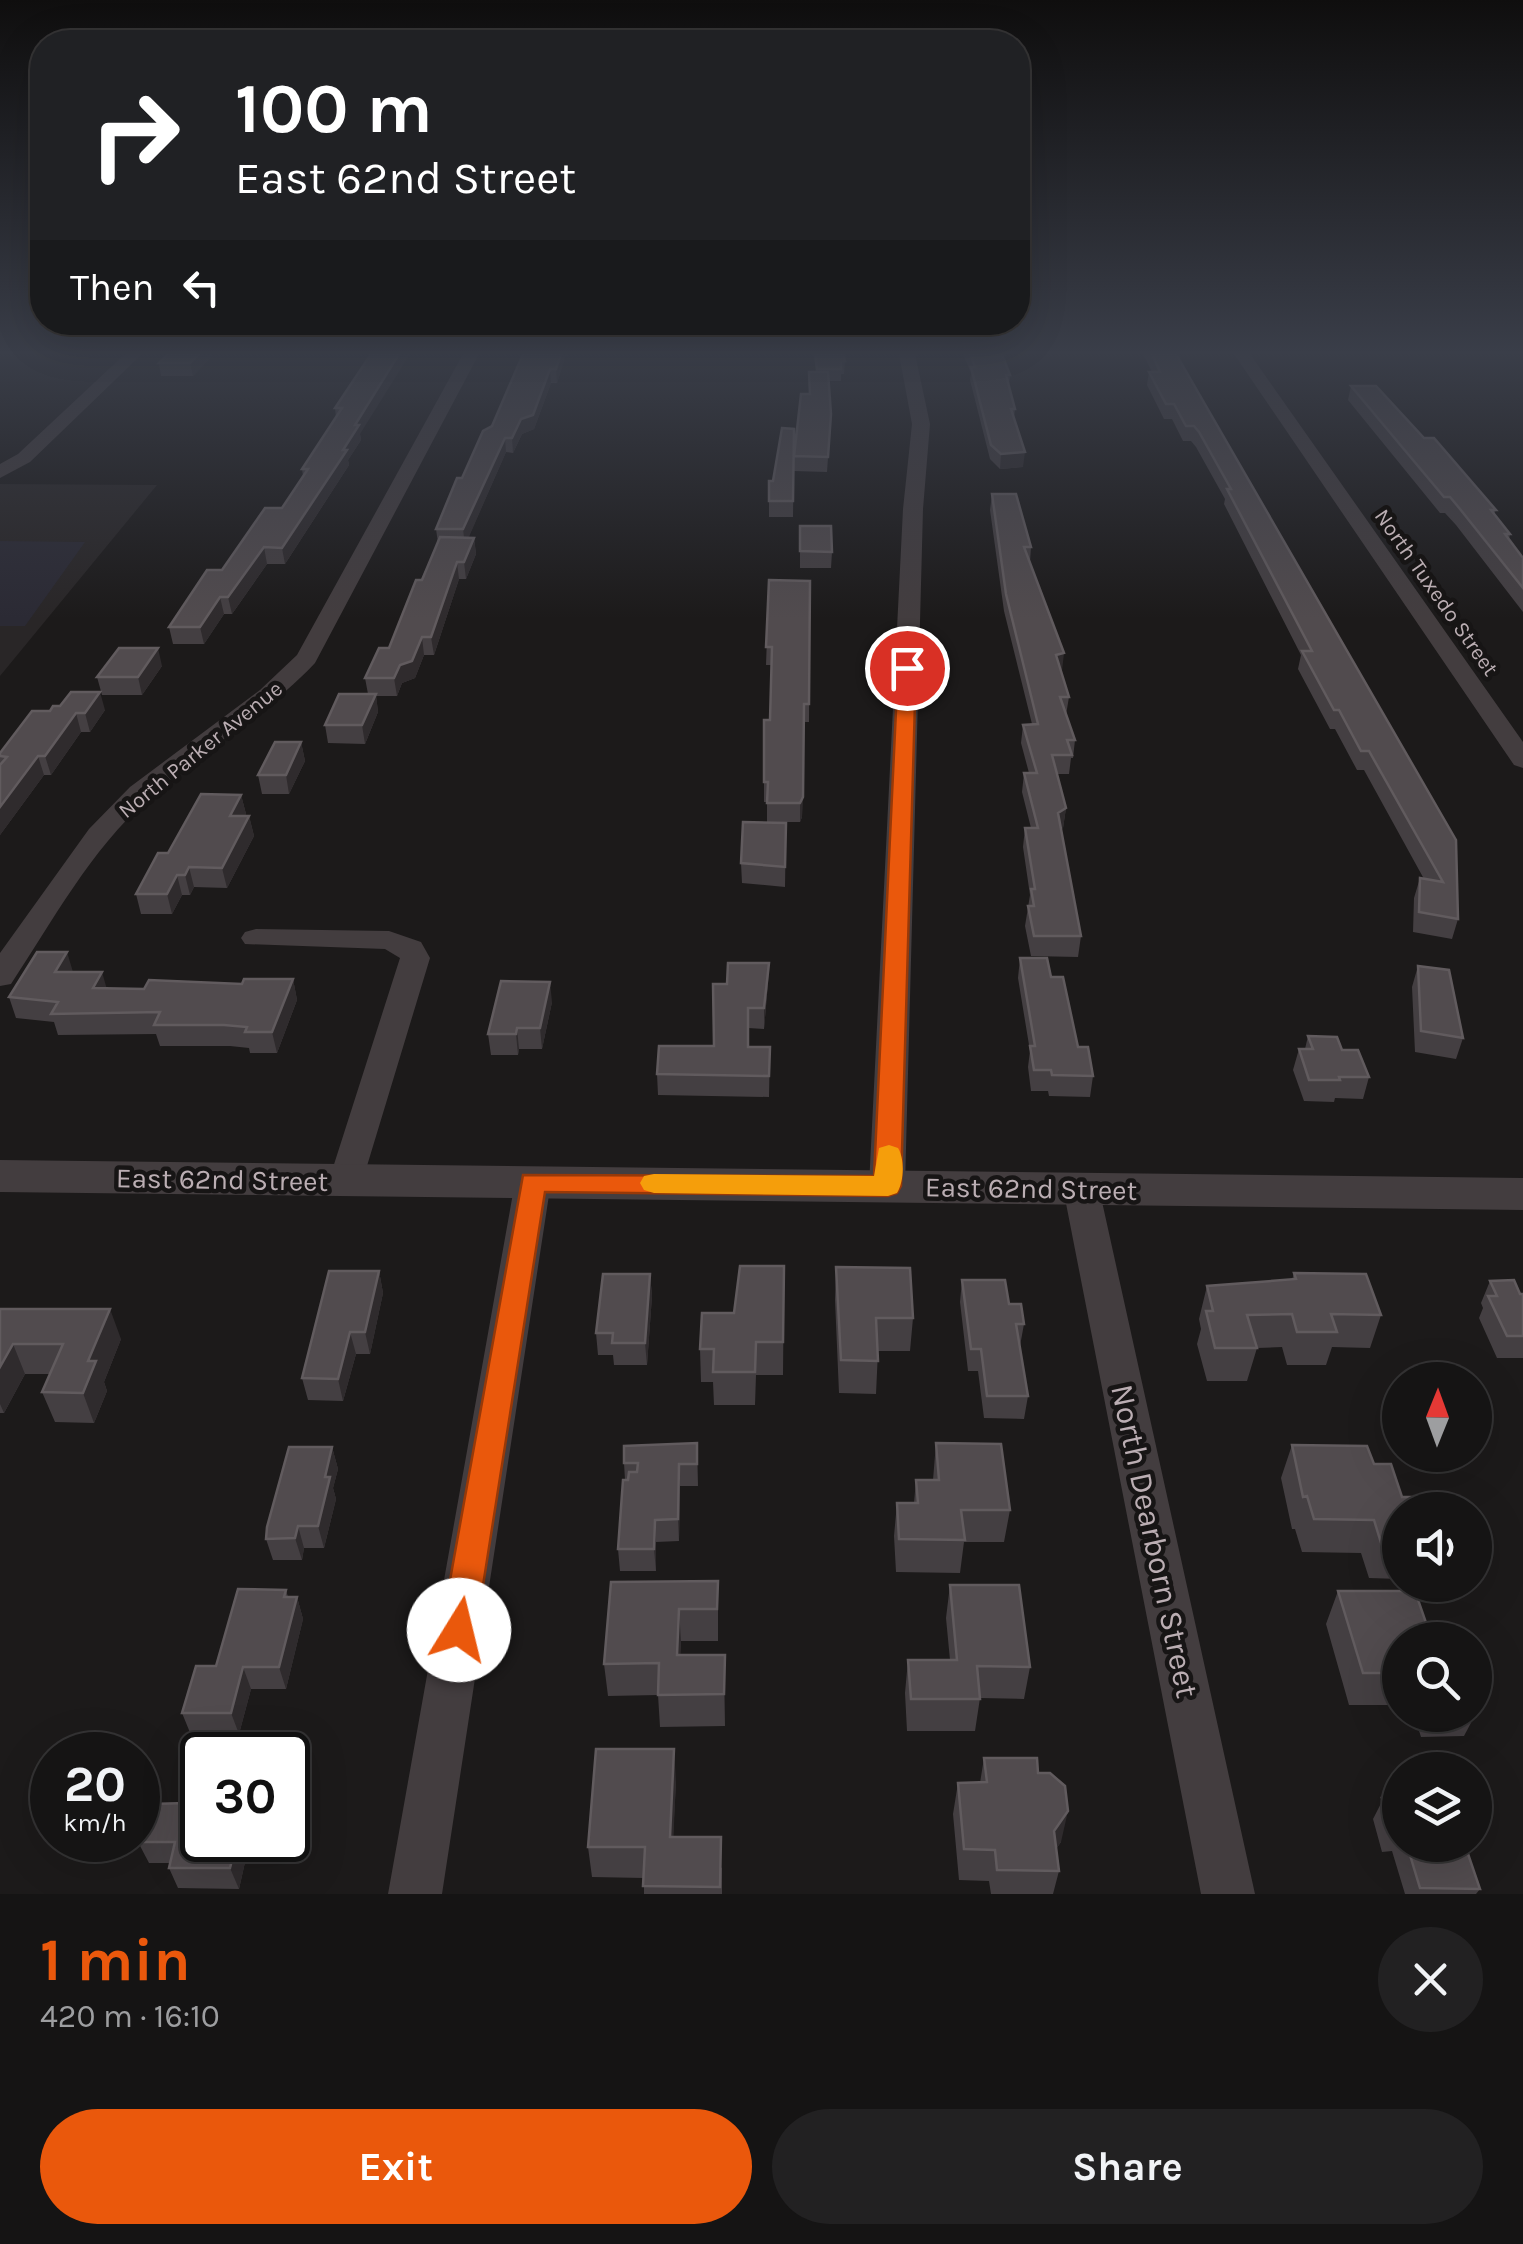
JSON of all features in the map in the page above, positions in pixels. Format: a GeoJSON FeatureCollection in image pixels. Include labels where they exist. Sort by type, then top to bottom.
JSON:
{"type":"FeatureCollection","features":[{"type":"Feature","properties":{"kind":"street"},"geometry":{"type":"LineString","coordinates":[[0,472],[41,442]]}},
{"type":"Feature","properties":{"kind":"street","name":"North Parker Avenue"},"geometry":{"type":"LineString","coordinates":[[0,977],[67,873],[113,817],[168,770],[278,688],[307,658],[423,442]]}},
{"type":"Feature","properties":{"kind":"street"},"geometry":{"type":"LineString","coordinates":[[888,1186],[913,509],[920,442]]}},
{"type":"Feature","properties":{"kind":"street","name":"North Tuxedo Street"},"geometry":{"type":"LineString","coordinates":[[1303,442],[1523,760]]}},
{"type":"Feature","properties":{"kind":"street"},"geometry":{"type":"LineString","coordinates":[[256,938],[389,940],[410,948],[416,958],[347,1180]]}},
{"type":"Feature","properties":{"kind":"street","name":"East 62nd Street"},"geometry":{"type":"LineString","coordinates":[[0,1176],[1523,1194]]}},
{"type":"Feature","properties":{"kind":"street"},"geometry":{"type":"LineString","coordinates":[[415,1894],[533,1182]]}},
{"type":"Feature","properties":{"kind":"street","name":"North Dearborn Street"},"geometry":{"type":"LineString","coordinates":[[1081,1188],[1228,1894]]}},
{"type":"Feature","properties":{"kind":"shaded area"},"geometry":{"type":"Polygon","coordinates":[[[0,484],[157,485],[0,676],[0,484]]]}},
{"type":"Feature","properties":{"kind":"shaded area"},"geometry":{"type":"Polygon","coordinates":[[[0,541],[85,542],[25,626],[0,626],[0,541]]]}},
{"type":"Feature","properties":{"kind":"building"},"geometry":{"type":"Polygon","coordinates":[[[319,442],[348,442],[343,450],[347,450],[282,548],[264,547],[228,597],[220,597],[200,627],[169,627],[207,570],[222,570],[265,508],[282,508],[308,469],[302,469],[319,442]]]}},
{"type":"Feature","properties":{"kind":"building"},"geometry":{"type":"Polygon","coordinates":[[[478,442],[503,442],[463,529],[436,529],[457,478],[462,478],[478,442]]]}},
{"type":"Feature","properties":{"kind":"building"},"geometry":{"type":"Polygon","coordinates":[[[780,442],[794,442],[793,501],[769,501],[769,481],[773,481],[780,442]]]}},
{"type":"Feature","properties":{"kind":"building"},"geometry":{"type":"Polygon","coordinates":[[[796,442],[829,442],[828,457],[794,456],[796,442]]]}},
{"type":"Feature","properties":{"kind":"building"},"geometry":{"type":"Polygon","coordinates":[[[1022,442],[1025,452],[1001,454],[991,445],[1022,442]]]}},
{"type":"Feature","properties":{"kind":"building"},"geometry":{"type":"Polygon","coordinates":[[[1205,442],[1227,442],[1456,840],[1458,919],[1419,912],[1420,878],[1443,882],[1369,751],[1361,751],[1302,651],[1312,651],[1227,489],[1231,489],[1205,442]]]}},
{"type":"Feature","properties":{"kind":"building"},"geometry":{"type":"Polygon","coordinates":[[[1398,442],[1438,442],[1496,510],[1491,510],[1523,558],[1523,588],[1450,497],[1444,497],[1398,442]]]}},
{"type":"Feature","properties":{"kind":"building"},"geometry":{"type":"Polygon","coordinates":[[[992,494],[1016,494],[1031,547],[1024,547],[1064,653],[1056,655],[1069,697],[1060,697],[1075,740],[1067,740],[1072,755],[1052,755],[1066,808],[1058,813],[1081,936],[1034,936],[1028,906],[1034,906],[1031,889],[1035,889],[1025,828],[1038,828],[1024,773],[1037,773],[1023,725],[1038,724],[1006,594],[992,494]]]}},
{"type":"Feature","properties":{"kind":"building"},"geometry":{"type":"Polygon","coordinates":[[[800,526],[831,526],[832,552],[800,551],[800,526]]]}},
{"type":"Feature","properties":{"kind":"building"},"geometry":{"type":"Polygon","coordinates":[[[440,537],[474,538],[464,562],[457,562],[431,637],[422,637],[412,661],[400,665],[394,678],[365,678],[379,648],[389,648],[416,580],[422,580],[440,537]]]}},
{"type":"Feature","properties":{"kind":"building"},"geometry":{"type":"Polygon","coordinates":[[[769,580],[810,581],[809,704],[804,704],[800,803],[767,803],[768,782],[764,782],[764,720],[770,720],[772,647],[766,647],[769,580]]]}},
{"type":"Feature","properties":{"kind":"building"},"geometry":{"type":"Polygon","coordinates":[[[119,648],[158,648],[138,677],[97,677],[119,648]]]}},
{"type":"Feature","properties":{"kind":"building"},"geometry":{"type":"Polygon","coordinates":[[[71,692],[100,692],[85,713],[76,713],[45,756],[38,756],[0,807],[0,765],[7,757],[0,753],[32,711],[50,711],[53,706],[60,706],[71,692]]]}},
{"type":"Feature","properties":{"kind":"building"},"geometry":{"type":"Polygon","coordinates":[[[339,694],[376,694],[362,725],[325,725],[339,694]]]}},
{"type":"Feature","properties":{"kind":"building"},"geometry":{"type":"Polygon","coordinates":[[[275,742],[301,742],[286,775],[258,775],[275,742]]]}},
{"type":"Feature","properties":{"kind":"building"},"geometry":{"type":"Polygon","coordinates":[[[201,794],[241,795],[230,816],[249,816],[222,868],[189,867],[185,875],[177,875],[167,894],[136,894],[158,853],[168,853],[201,794]]]}},
{"type":"Feature","properties":{"kind":"building"},"geometry":{"type":"Polygon","coordinates":[[[743,822],[786,823],[785,867],[741,863],[743,822]]]}},
{"type":"Feature","properties":{"kind":"building"},"geometry":{"type":"Polygon","coordinates":[[[37,952],[67,952],[55,972],[102,972],[93,988],[144,989],[149,980],[242,984],[244,979],[293,979],[272,1032],[245,1032],[247,1027],[224,1025],[154,1025],[160,1012],[51,1014],[58,1002],[9,997],[37,952]]]}},
{"type":"Feature","properties":{"kind":"building"},"geometry":{"type":"Polygon","coordinates":[[[1020,958],[1047,958],[1051,977],[1063,977],[1078,1047],[1088,1047],[1093,1076],[1052,1075],[1051,1070],[1034,1070],[1030,1046],[1035,1046],[1020,958]]]}},
{"type":"Feature","properties":{"kind":"building"},"geometry":{"type":"Polygon","coordinates":[[[728,963],[769,963],[764,1008],[748,1008],[748,1047],[770,1047],[769,1076],[657,1074],[659,1046],[714,1046],[713,984],[727,984],[728,963]]]}},
{"type":"Feature","properties":{"kind":"building"},"geometry":{"type":"Polygon","coordinates":[[[1418,966],[1449,970],[1463,1038],[1421,1031],[1418,966]]]}},
{"type":"Feature","properties":{"kind":"building"},"geometry":{"type":"Polygon","coordinates":[[[501,981],[550,982],[540,1028],[517,1028],[516,1034],[488,1034],[501,981]]]}},
{"type":"Feature","properties":{"kind":"building"},"geometry":{"type":"Polygon","coordinates":[[[1308,1036],[1337,1037],[1342,1050],[1358,1050],[1369,1077],[1309,1080],[1299,1049],[1313,1049],[1308,1036]]]}},
{"type":"Feature","properties":{"kind":"building"},"geometry":{"type":"Polygon","coordinates":[[[740,1266],[784,1266],[783,1342],[756,1342],[755,1372],[713,1372],[714,1349],[700,1349],[702,1313],[734,1313],[740,1266]]]}},
{"type":"Feature","properties":{"kind":"building"},"geometry":{"type":"Polygon","coordinates":[[[836,1267],[910,1268],[913,1318],[876,1318],[878,1361],[841,1360],[836,1267]]]}},
{"type":"Feature","properties":{"kind":"building"},"geometry":{"type":"Polygon","coordinates":[[[329,1271],[379,1271],[365,1332],[350,1332],[338,1379],[302,1378],[329,1271]]]}},
{"type":"Feature","properties":{"kind":"building"},"geometry":{"type":"Polygon","coordinates":[[[1294,1273],[1366,1274],[1381,1315],[1331,1314],[1337,1332],[1297,1332],[1292,1314],[1247,1315],[1257,1348],[1215,1348],[1206,1311],[1213,1311],[1207,1286],[1296,1279],[1294,1273]]]}},
{"type":"Feature","properties":{"kind":"building"},"geometry":{"type":"Polygon","coordinates":[[[603,1274],[650,1274],[645,1343],[612,1343],[613,1333],[596,1333],[603,1274]]]}},
{"type":"Feature","properties":{"kind":"building"},"geometry":{"type":"Polygon","coordinates":[[[962,1280],[1005,1280],[1009,1304],[1021,1304],[1024,1324],[1016,1324],[1028,1396],[987,1396],[981,1349],[971,1349],[962,1280]]]}},
{"type":"Feature","properties":{"kind":"building"},"geometry":{"type":"Polygon","coordinates":[[[1514,1280],[1523,1294],[1523,1336],[1507,1336],[1488,1296],[1497,1296],[1490,1281],[1514,1280]]]}},
{"type":"Feature","properties":{"kind":"building"},"geometry":{"type":"Polygon","coordinates":[[[0,1309],[110,1309],[88,1361],[96,1361],[83,1393],[42,1392],[63,1344],[13,1344],[0,1367],[0,1309]]]}},
{"type":"Feature","properties":{"kind":"building"},"geometry":{"type":"Polygon","coordinates":[[[697,1443],[697,1464],[679,1464],[678,1519],[655,1520],[654,1549],[618,1549],[623,1480],[628,1480],[629,1472],[637,1472],[638,1463],[624,1463],[624,1446],[697,1443]]]}},
{"type":"Feature","properties":{"kind":"building"},"geometry":{"type":"Polygon","coordinates":[[[936,1443],[1001,1444],[1010,1510],[961,1510],[965,1540],[899,1539],[897,1503],[918,1503],[916,1480],[939,1480],[936,1443]]]}},
{"type":"Feature","properties":{"kind":"building"},"geometry":{"type":"Polygon","coordinates":[[[1292,1445],[1367,1446],[1374,1464],[1382,1464],[1382,1472],[1394,1472],[1400,1492],[1382,1492],[1382,1546],[1374,1520],[1314,1519],[1307,1496],[1303,1497],[1292,1445]]]}},
{"type":"Feature","properties":{"kind":"building"},"geometry":{"type":"Polygon","coordinates":[[[289,1447],[332,1447],[325,1477],[330,1477],[318,1526],[298,1526],[295,1538],[266,1539],[267,1527],[289,1447]]]}},
{"type":"Feature","properties":{"kind":"building"},"geometry":{"type":"Polygon","coordinates":[[[718,1581],[717,1609],[679,1609],[677,1655],[725,1655],[724,1694],[658,1695],[659,1663],[604,1664],[611,1582],[718,1581]]]}},
{"type":"Feature","properties":{"kind":"building"},"geometry":{"type":"Polygon","coordinates":[[[950,1585],[1019,1585],[1030,1667],[977,1666],[980,1699],[911,1699],[908,1660],[957,1660],[950,1585]]]}},
{"type":"Feature","properties":{"kind":"building"},"geometry":{"type":"Polygon","coordinates":[[[238,1589],[286,1590],[284,1597],[297,1597],[279,1667],[243,1667],[231,1713],[182,1713],[196,1666],[216,1666],[238,1589]]]}},
{"type":"Feature","properties":{"kind":"building"},"geometry":{"type":"Polygon","coordinates":[[[1338,1591],[1382,1591],[1382,1602],[1419,1602],[1426,1622],[1382,1622],[1382,1673],[1363,1673],[1338,1591]]]}},
{"type":"Feature","properties":{"kind":"building"},"geometry":{"type":"Polygon","coordinates":[[[596,1749],[674,1749],[670,1837],[721,1837],[720,1887],[643,1886],[645,1847],[588,1847],[596,1749]]]}},
{"type":"Feature","properties":{"kind":"building"},"geometry":{"type":"Polygon","coordinates":[[[984,1758],[1037,1758],[1038,1773],[1050,1773],[1065,1786],[1068,1811],[1054,1831],[1059,1871],[997,1870],[995,1850],[964,1849],[958,1783],[987,1782],[984,1758]]]}},
{"type":"Feature","properties":{"kind":"building"},"geometry":{"type":"Polygon","coordinates":[[[180,1803],[180,1862],[232,1862],[230,1868],[169,1868],[175,1842],[160,1842],[160,1804],[180,1803]]]}},
{"type":"Feature","properties":{"kind":"building"},"geometry":{"type":"Polygon","coordinates":[[[1412,1862],[1471,1862],[1480,1889],[1420,1888],[1412,1862]]]}},
{"type":"Feature","properties":{"kind":"slow traffic"},"geometry":{"type":"LineString","coordinates":[[654,1183],[888,1186],[889,1155]]}},
{"type":"Feature","properties":{"kind":"route"},"geometry":{"type":"LineString","coordinates":[[459,1630],[533,1182],[888,1186],[907,668]]}}]}
